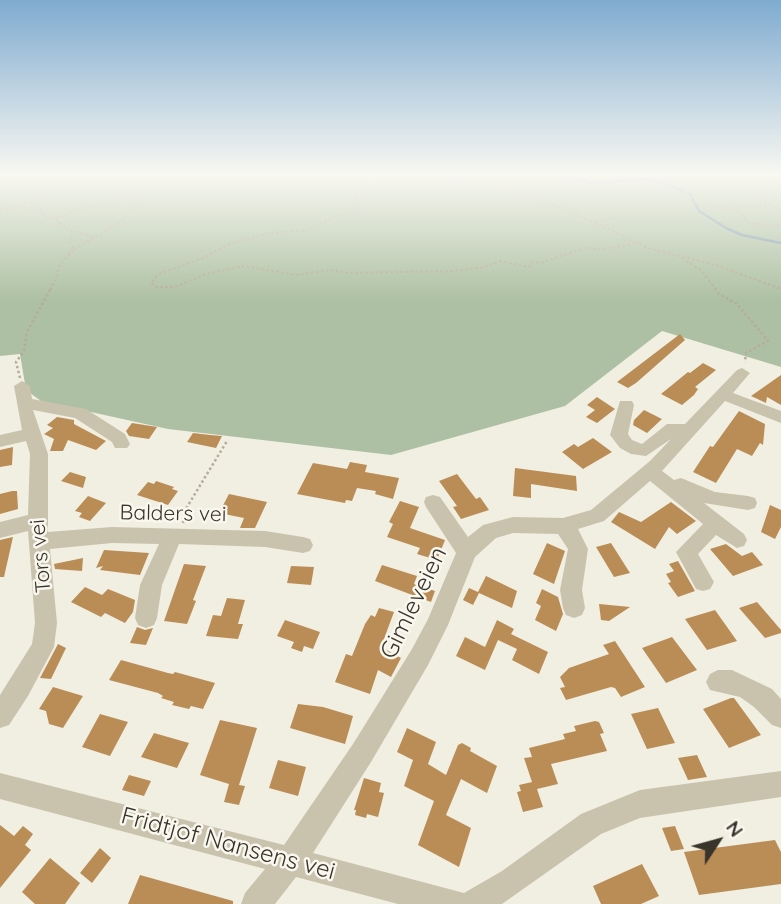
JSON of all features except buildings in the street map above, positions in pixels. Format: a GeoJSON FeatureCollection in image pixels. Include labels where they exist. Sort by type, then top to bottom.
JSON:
{"type":"FeatureCollection","features":[{"type":"Feature","properties":{"kind":"street","name":"Gimleveien"},"geometry":{"type":"LineString","coordinates":[[256,904],[290,860],[362,753],[420,657],[437,625],[467,552],[479,539],[501,528],[513,525],[562,526],[597,516],[653,468],[742,373]]}},
{"type":"Feature","properties":{"kind":"street","name":"Tors vei"},"geometry":{"type":"LineString","coordinates":[[0,716],[20,688],[43,647],[46,623],[39,531],[39,454],[31,435],[24,395]]}},
{"type":"Feature","properties":{"kind":"street"},"geometry":{"type":"LineString","coordinates":[[24,395],[80,412],[95,425],[118,438],[121,444]]}},
{"type":"Feature","properties":{"kind":"street"},"geometry":{"type":"LineString","coordinates":[[724,395],[781,417]]}},
{"type":"Feature","properties":{"kind":"street"},"geometry":{"type":"LineString","coordinates":[[625,405],[619,428],[620,435],[626,444],[637,450],[646,450],[674,428],[688,432]]}},
{"type":"Feature","properties":{"kind":"street"},"geometry":{"type":"LineString","coordinates":[[0,441],[31,435]]}},
{"type":"Feature","properties":{"kind":"street"},"geometry":{"type":"LineString","coordinates":[[653,468],[700,496],[748,503]]}},
{"type":"Feature","properties":{"kind":"street"},"geometry":{"type":"LineString","coordinates":[[653,468],[737,540]]}},
{"type":"Feature","properties":{"kind":"street"},"geometry":{"type":"LineString","coordinates":[[433,502],[467,552]]}},
{"type":"Feature","properties":{"kind":"street"},"geometry":{"type":"LineString","coordinates":[[703,582],[686,552],[716,523]]}},
{"type":"Feature","properties":{"kind":"street"},"geometry":{"type":"LineString","coordinates":[[562,526],[574,538],[578,549],[571,590],[574,608]]}},
{"type":"Feature","properties":{"kind":"street","name":"Balders vei"},"geometry":{"type":"LineString","coordinates":[[0,530],[265,540],[303,545]]}},
{"type":"Feature","properties":{"kind":"street"},"geometry":{"type":"LineString","coordinates":[[146,618],[151,585],[176,536]]}},
{"type":"Feature","properties":{"kind":"street"},"geometry":{"type":"LineString","coordinates":[[718,682],[732,682],[748,689],[763,698],[781,716]]}},
{"type":"Feature","properties":{"kind":"street"},"geometry":{"type":"LineString","coordinates":[[474,904],[512,881],[591,824],[640,804],[781,785]]}},
{"type":"Feature","properties":{"kind":"street","name":"Fridtjof Nansens vei"},"geometry":{"type":"LineString","coordinates":[[0,786],[455,904]]}},
{"type":"Feature","properties":{"kind":"path"},"geometry":{"type":"LineString","coordinates":[[45,216],[62,216]]}},
{"type":"Feature","properties":{"kind":"path"},"geometry":{"type":"LineString","coordinates":[[24,395],[16,362],[24,351],[27,332],[57,278],[59,265],[74,249],[120,223],[125,216]]}},
{"type":"Feature","properties":{"kind":"path"},"geometry":{"type":"LineString","coordinates":[[337,216],[306,230],[270,233],[240,240],[157,275],[151,283],[157,287],[174,287],[206,274],[243,266],[297,275],[330,270],[348,273],[455,271],[484,267],[501,261],[529,267],[533,262],[540,263],[588,247],[597,250],[639,243]]}},
{"type":"Feature","properties":{"kind":"path"},"geometry":{"type":"LineString","coordinates":[[579,216],[639,243],[679,257],[723,267],[781,289]]}},
{"type":"Feature","properties":{"kind":"path"},"geometry":{"type":"LineString","coordinates":[[743,216],[749,223],[781,226]]}},
{"type":"Feature","properties":{"kind":"path"},"geometry":{"type":"LineString","coordinates":[[590,222],[619,217]]}},
{"type":"Feature","properties":{"kind":"path"},"geometry":{"type":"LineString","coordinates":[[56,218],[59,225],[73,233],[97,237]]}},
{"type":"Feature","properties":{"kind":"path"},"geometry":{"type":"LineString","coordinates":[[73,233],[70,241],[74,249]]}},
{"type":"Feature","properties":{"kind":"path"},"geometry":{"type":"LineString","coordinates":[[679,257],[702,271],[719,294],[737,304],[768,341],[746,353],[742,373]]}},
{"type":"Feature","properties":{"kind":"path"},"geometry":{"type":"LineString","coordinates":[[176,536],[187,508],[227,441]]}},
{"type":"Feature","properties":{"kind":"green space"},"geometry":{"type":"Polygon","coordinates":[[[0,216],[781,216],[781,367],[662,331],[565,406],[391,455],[168,429],[41,401],[26,390],[20,354],[0,356],[0,216]]]}},
{"type":"Feature","properties":{"kind":"waterway"},"geometry":{"type":"LineString","coordinates":[[707,216],[742,235],[781,243]]}}]}
